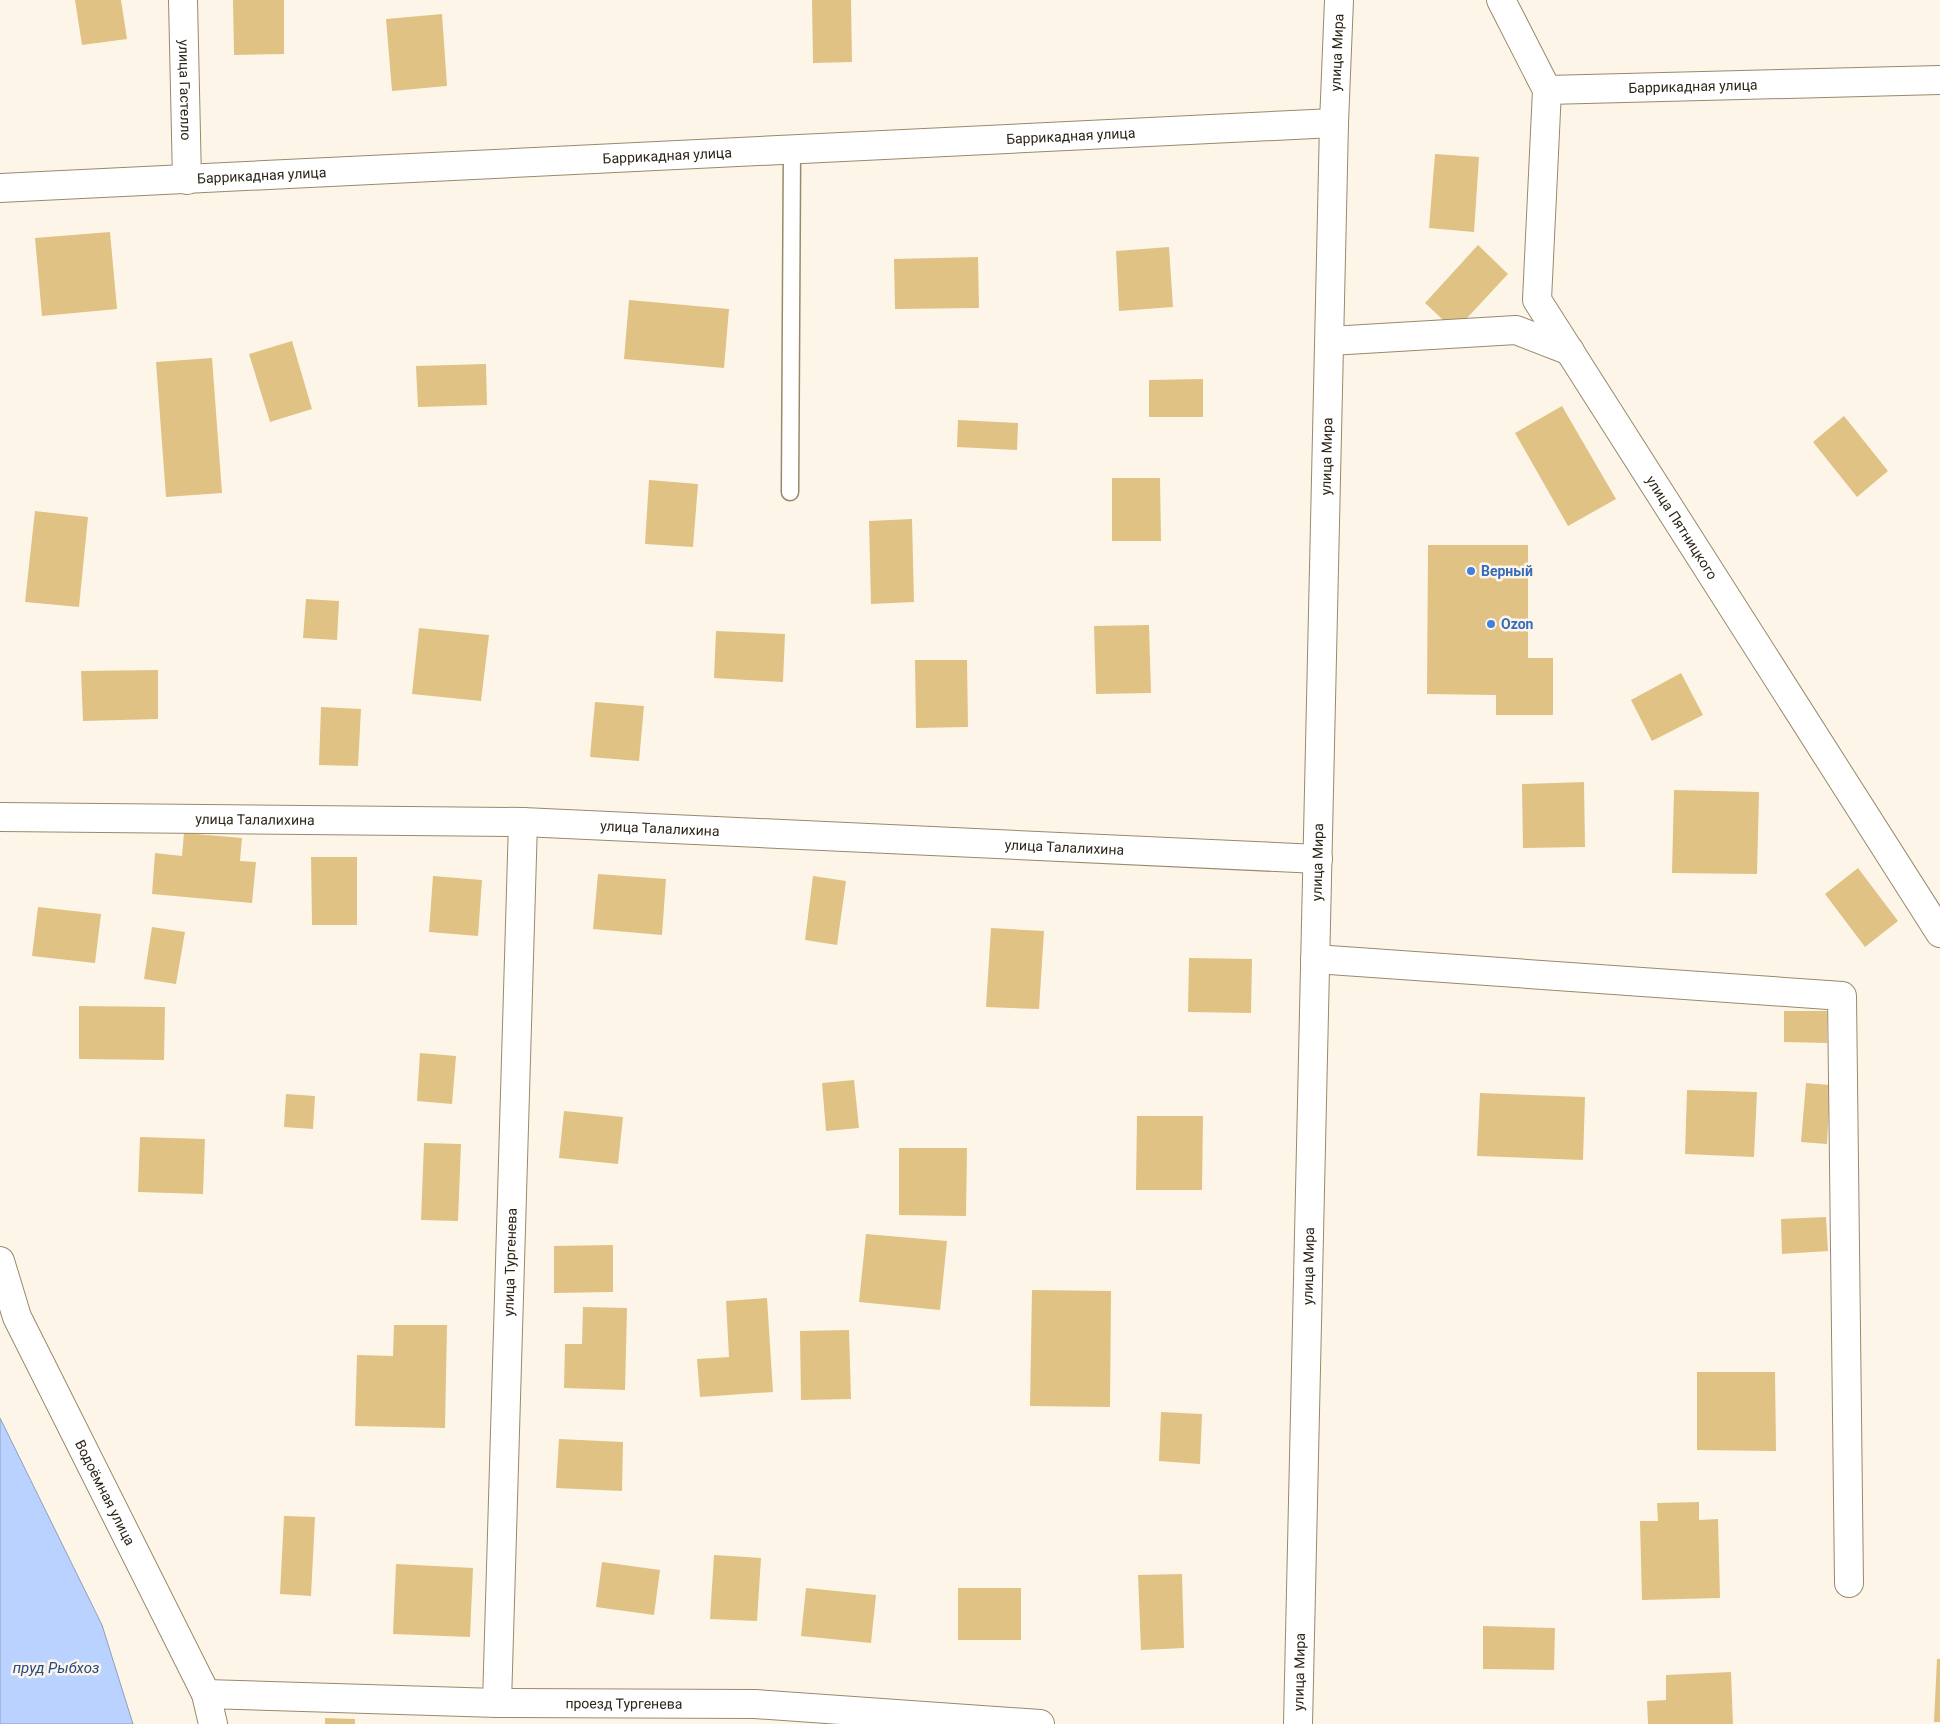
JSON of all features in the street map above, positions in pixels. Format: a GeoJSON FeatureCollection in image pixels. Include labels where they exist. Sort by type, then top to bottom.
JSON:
{"type":"FeatureCollection","features":[{"type":"Feature","properties":{"kind":"street","name":"улица Гастелло"},"geometry":{"type":"LineString","coordinates":[[183,0],[187,180]]}},
{"type":"Feature","properties":{"kind":"street","name":"улица Мира"},"geometry":{"type":"LineString","coordinates":[[1298,1724],[1334,123],[1339,0]]}},
{"type":"Feature","properties":{"kind":"street"},"geometry":{"type":"LineString","coordinates":[[1501,0],[1547,90]]}},
{"type":"Feature","properties":{"kind":"street","name":"Баррикадная улица"},"geometry":{"type":"LineString","coordinates":[[1547,90],[1940,80]]}},
{"type":"Feature","properties":{"kind":"street","name":"улица Пятницкого"},"geometry":{"type":"LineString","coordinates":[[1547,90],[1538,300],[1940,933]]}},
{"type":"Feature","properties":{"kind":"street","name":"Баррикадная улица"},"geometry":{"type":"LineString","coordinates":[[0,188],[1334,123]]}},
{"type":"Feature","properties":{"kind":"street"},"geometry":{"type":"LineString","coordinates":[[1330,341],[1516,330],[1570,351]]}},
{"type":"Feature","properties":{"kind":"street","name":"улица Талалихина"},"geometry":{"type":"LineString","coordinates":[[0,817],[523,822],[1318,859]]}},
{"type":"Feature","properties":{"kind":"street","name":"улица Тургенева"},"geometry":{"type":"LineString","coordinates":[[497,1703],[523,822]]}},
{"type":"Feature","properties":{"kind":"street"},"geometry":{"type":"LineString","coordinates":[[1315,959],[1842,996],[1849,1583]]}},
{"type":"Feature","properties":{"kind":"street","name":"Водоёмная улица"},"geometry":{"type":"LineString","coordinates":[[0,1261],[17,1317],[206,1694],[213,1724]]}},
{"type":"Feature","properties":{"kind":"street","name":"проезд Тургенева"},"geometry":{"type":"LineString","coordinates":[[206,1694],[497,1703],[755,1704],[1040,1724]]}},
{"type":"Feature","properties":{"kind":"lane"},"geometry":{"type":"LineString","coordinates":[[790,492],[792,150]]}},
{"type":"Feature","properties":{"kind":"water","name":"пруд Рыбхоз"},"geometry":{"type":"Polygon","coordinates":[[[0,1418],[102,1625],[133,1724],[0,1724],[0,1418]]]}},
{"type":"Feature","properties":{"kind":"building"},"geometry":{"type":"Polygon","coordinates":[[[75,0],[121,0],[127,39],[82,45],[75,0]]]}},
{"type":"Feature","properties":{"kind":"building"},"geometry":{"type":"Polygon","coordinates":[[[233,0],[284,0],[284,54],[234,55],[233,0]]]}},
{"type":"Feature","properties":{"kind":"building"},"geometry":{"type":"Polygon","coordinates":[[[812,0],[851,0],[852,62],[813,63],[812,0]]]}},
{"type":"Feature","properties":{"kind":"building"},"geometry":{"type":"Polygon","coordinates":[[[442,14],[447,86],[392,91],[386,19],[442,14]]]}},
{"type":"Feature","properties":{"kind":"building"},"geometry":{"type":"Polygon","coordinates":[[[1435,154],[1479,157],[1474,232],[1429,228],[1435,154]]]}},
{"type":"Feature","properties":{"kind":"building"},"geometry":{"type":"Polygon","coordinates":[[[110,232],[117,309],[42,316],[35,238],[110,232]]]}},
{"type":"Feature","properties":{"kind":"building"},"geometry":{"type":"Polygon","coordinates":[[[1478,245],[1508,274],[1455,331],[1425,303],[1478,245]]]}},
{"type":"Feature","properties":{"kind":"building"},"geometry":{"type":"Polygon","coordinates":[[[1169,247],[1173,307],[1119,311],[1116,251],[1169,247]]]}},
{"type":"Feature","properties":{"kind":"building"},"geometry":{"type":"Polygon","coordinates":[[[978,257],[979,308],[895,309],[894,259],[978,257]]]}},
{"type":"Feature","properties":{"kind":"building"},"geometry":{"type":"Polygon","coordinates":[[[629,300],[729,309],[724,368],[624,359],[629,300]]]}},
{"type":"Feature","properties":{"kind":"building"},"geometry":{"type":"Polygon","coordinates":[[[292,341],[312,409],[270,422],[249,354],[292,341]]]}},
{"type":"Feature","properties":{"kind":"building"},"geometry":{"type":"Polygon","coordinates":[[[212,358],[222,493],[166,497],[156,362],[212,358]]]}},
{"type":"Feature","properties":{"kind":"building"},"geometry":{"type":"Polygon","coordinates":[[[486,364],[487,405],[418,407],[416,366],[486,364]]]}},
{"type":"Feature","properties":{"kind":"building"},"geometry":{"type":"Polygon","coordinates":[[[1203,379],[1203,417],[1149,417],[1149,380],[1203,379]]]}},
{"type":"Feature","properties":{"kind":"building"},"geometry":{"type":"Polygon","coordinates":[[[1562,406],[1616,499],[1568,526],[1515,433],[1562,406]]]}},
{"type":"Feature","properties":{"kind":"building"},"geometry":{"type":"Polygon","coordinates":[[[1844,416],[1888,471],[1857,497],[1813,442],[1844,416]]]}},
{"type":"Feature","properties":{"kind":"building"},"geometry":{"type":"Polygon","coordinates":[[[958,420],[1018,423],[1017,450],[957,447],[958,420]]]}},
{"type":"Feature","properties":{"kind":"building"},"geometry":{"type":"Polygon","coordinates":[[[1112,478],[1160,478],[1161,541],[1112,541],[1112,478]]]}},
{"type":"Feature","properties":{"kind":"building"},"geometry":{"type":"Polygon","coordinates":[[[649,480],[698,484],[693,547],[645,544],[649,480]]]}},
{"type":"Feature","properties":{"kind":"building"},"geometry":{"type":"Polygon","coordinates":[[[35,511],[88,517],[79,607],[25,602],[35,511]]]}},
{"type":"Feature","properties":{"kind":"building"},"geometry":{"type":"Polygon","coordinates":[[[912,519],[914,602],[871,604],[869,521],[912,519]]]}},
{"type":"Feature","properties":{"kind":"building"},"geometry":{"type":"Polygon","coordinates":[[[1428,545],[1528,545],[1528,658],[1553,658],[1553,715],[1496,715],[1496,695],[1427,694],[1428,545]]]}},
{"type":"Feature","properties":{"kind":"building"},"geometry":{"type":"Polygon","coordinates":[[[306,599],[339,601],[337,640],[303,638],[306,599]]]}},
{"type":"Feature","properties":{"kind":"building"},"geometry":{"type":"Polygon","coordinates":[[[1149,625],[1151,693],[1096,694],[1094,626],[1149,625]]]}},
{"type":"Feature","properties":{"kind":"building"},"geometry":{"type":"Polygon","coordinates":[[[419,628],[489,635],[481,701],[412,694],[419,628]]]}},
{"type":"Feature","properties":{"kind":"building"},"geometry":{"type":"Polygon","coordinates":[[[716,631],[785,634],[783,682],[714,678],[716,631]]]}},
{"type":"Feature","properties":{"kind":"building"},"geometry":{"type":"Polygon","coordinates":[[[915,660],[967,660],[968,727],[916,728],[915,660]]]}},
{"type":"Feature","properties":{"kind":"building"},"geometry":{"type":"Polygon","coordinates":[[[158,670],[158,719],[83,721],[81,671],[158,670]]]}},
{"type":"Feature","properties":{"kind":"building"},"geometry":{"type":"Polygon","coordinates":[[[1681,673],[1703,715],[1652,741],[1631,700],[1681,673]]]}},
{"type":"Feature","properties":{"kind":"building"},"geometry":{"type":"Polygon","coordinates":[[[595,702],[644,706],[639,761],[590,757],[595,702]]]}},
{"type":"Feature","properties":{"kind":"building"},"geometry":{"type":"Polygon","coordinates":[[[321,707],[361,709],[358,766],[319,765],[321,707]]]}},
{"type":"Feature","properties":{"kind":"building"},"geometry":{"type":"Polygon","coordinates":[[[1584,782],[1585,847],[1523,848],[1522,784],[1584,782]]]}},
{"type":"Feature","properties":{"kind":"building"},"geometry":{"type":"Polygon","coordinates":[[[1674,790],[1759,792],[1757,874],[1672,873],[1674,790]]]}},
{"type":"Feature","properties":{"kind":"building"},"geometry":{"type":"Polygon","coordinates":[[[184,833],[242,838],[240,861],[256,862],[252,903],[152,894],[155,853],[182,856],[184,833]]]}},
{"type":"Feature","properties":{"kind":"building"},"geometry":{"type":"Polygon","coordinates":[[[311,857],[357,857],[357,925],[312,925],[311,857]]]}},
{"type":"Feature","properties":{"kind":"building"},"geometry":{"type":"Polygon","coordinates":[[[1858,868],[1898,921],[1865,947],[1825,894],[1858,868]]]}},
{"type":"Feature","properties":{"kind":"building"},"geometry":{"type":"Polygon","coordinates":[[[598,874],[666,879],[662,935],[593,929],[598,874]]]}},
{"type":"Feature","properties":{"kind":"building"},"geometry":{"type":"Polygon","coordinates":[[[433,876],[482,880],[478,936],[429,932],[433,876]]]}},
{"type":"Feature","properties":{"kind":"building"},"geometry":{"type":"Polygon","coordinates":[[[813,876],[846,881],[837,945],[805,940],[813,876]]]}},
{"type":"Feature","properties":{"kind":"building"},"geometry":{"type":"Polygon","coordinates":[[[38,907],[101,914],[95,963],[32,956],[38,907]]]}},
{"type":"Feature","properties":{"kind":"building"},"geometry":{"type":"Polygon","coordinates":[[[152,927],[185,932],[176,984],[144,979],[152,927]]]}},
{"type":"Feature","properties":{"kind":"building"},"geometry":{"type":"Polygon","coordinates":[[[991,928],[1044,931],[1039,1009],[986,1007],[991,928]]]}},
{"type":"Feature","properties":{"kind":"building"},"geometry":{"type":"Polygon","coordinates":[[[1189,958],[1252,959],[1251,1013],[1188,1012],[1189,958]]]}},
{"type":"Feature","properties":{"kind":"building"},"geometry":{"type":"Polygon","coordinates":[[[79,1006],[165,1007],[164,1060],[79,1059],[79,1006]]]}},
{"type":"Feature","properties":{"kind":"building"},"geometry":{"type":"Polygon","coordinates":[[[1784,1011],[1827,1011],[1827,1043],[1784,1042],[1784,1011]]]}},
{"type":"Feature","properties":{"kind":"building"},"geometry":{"type":"Polygon","coordinates":[[[420,1053],[456,1056],[452,1104],[417,1101],[420,1053]]]}},
{"type":"Feature","properties":{"kind":"building"},"geometry":{"type":"Polygon","coordinates":[[[854,1080],[859,1128],[826,1131],[822,1083],[854,1080]]]}},
{"type":"Feature","properties":{"kind":"building"},"geometry":{"type":"Polygon","coordinates":[[[1806,1083],[1830,1085],[1827,1144],[1801,1142],[1806,1083]]]}},
{"type":"Feature","properties":{"kind":"building"},"geometry":{"type":"Polygon","coordinates":[[[1687,1090],[1757,1092],[1754,1157],[1685,1154],[1687,1090]]]}},
{"type":"Feature","properties":{"kind":"building"},"geometry":{"type":"Polygon","coordinates":[[[1480,1093],[1585,1097],[1583,1160],[1477,1156],[1480,1093]]]}},
{"type":"Feature","properties":{"kind":"building"},"geometry":{"type":"Polygon","coordinates":[[[286,1094],[315,1096],[313,1129],[284,1127],[286,1094]]]}},
{"type":"Feature","properties":{"kind":"building"},"geometry":{"type":"Polygon","coordinates":[[[564,1111],[623,1117],[618,1164],[559,1158],[564,1111]]]}},
{"type":"Feature","properties":{"kind":"building"},"geometry":{"type":"Polygon","coordinates":[[[1137,1116],[1203,1116],[1202,1190],[1136,1190],[1137,1116]]]}},
{"type":"Feature","properties":{"kind":"building"},"geometry":{"type":"Polygon","coordinates":[[[140,1137],[205,1139],[203,1194],[138,1192],[140,1137]]]}},
{"type":"Feature","properties":{"kind":"building"},"geometry":{"type":"Polygon","coordinates":[[[424,1143],[461,1144],[458,1221],[421,1220],[424,1143]]]}},
{"type":"Feature","properties":{"kind":"building"},"geometry":{"type":"Polygon","coordinates":[[[899,1148],[967,1148],[966,1216],[899,1215],[899,1148]]]}},
{"type":"Feature","properties":{"kind":"building"},"geometry":{"type":"Polygon","coordinates":[[[1826,1217],[1828,1251],[1782,1254],[1781,1219],[1826,1217]]]}},
{"type":"Feature","properties":{"kind":"building"},"geometry":{"type":"Polygon","coordinates":[[[866,1234],[947,1241],[940,1310],[859,1302],[866,1234]]]}},
{"type":"Feature","properties":{"kind":"building"},"geometry":{"type":"Polygon","coordinates":[[[613,1245],[613,1292],[554,1293],[554,1246],[613,1245]]]}},
{"type":"Feature","properties":{"kind":"building"},"geometry":{"type":"Polygon","coordinates":[[[1032,1290],[1111,1291],[1110,1407],[1030,1406],[1032,1290]]]}},
{"type":"Feature","properties":{"kind":"building"},"geometry":{"type":"Polygon","coordinates":[[[767,1298],[773,1392],[700,1397],[697,1359],[729,1357],[726,1301],[767,1298]]]}},
{"type":"Feature","properties":{"kind":"building"},"geometry":{"type":"Polygon","coordinates":[[[583,1307],[627,1308],[625,1390],[564,1388],[565,1344],[582,1344],[583,1307]]]}},
{"type":"Feature","properties":{"kind":"building"},"geometry":{"type":"Polygon","coordinates":[[[394,1325],[447,1325],[445,1428],[355,1426],[357,1355],[393,1356],[394,1325]]]}},
{"type":"Feature","properties":{"kind":"building"},"geometry":{"type":"Polygon","coordinates":[[[849,1330],[851,1399],[801,1400],[800,1331],[849,1330]]]}},
{"type":"Feature","properties":{"kind":"building"},"geometry":{"type":"Polygon","coordinates":[[[1697,1372],[1775,1372],[1776,1451],[1697,1450],[1697,1372]]]}},
{"type":"Feature","properties":{"kind":"building"},"geometry":{"type":"Polygon","coordinates":[[[1161,1412],[1202,1414],[1200,1464],[1159,1461],[1161,1412]]]}},
{"type":"Feature","properties":{"kind":"building"},"geometry":{"type":"Polygon","coordinates":[[[559,1439],[623,1442],[622,1491],[556,1488],[559,1439]]]}},
{"type":"Feature","properties":{"kind":"building"},"geometry":{"type":"Polygon","coordinates":[[[1699,1502],[1699,1520],[1718,1519],[1720,1598],[1642,1600],[1640,1521],[1658,1521],[1657,1503],[1699,1502]]]}},
{"type":"Feature","properties":{"kind":"building"},"geometry":{"type":"Polygon","coordinates":[[[284,1516],[315,1517],[311,1596],[280,1594],[284,1516]]]}},
{"type":"Feature","properties":{"kind":"building"},"geometry":{"type":"Polygon","coordinates":[[[714,1555],[761,1558],[757,1621],[710,1619],[714,1555]]]}},
{"type":"Feature","properties":{"kind":"building"},"geometry":{"type":"Polygon","coordinates":[[[602,1562],[660,1570],[654,1615],[596,1607],[602,1562]]]}},
{"type":"Feature","properties":{"kind":"building"},"geometry":{"type":"Polygon","coordinates":[[[396,1564],[473,1568],[470,1637],[393,1634],[396,1564]]]}},
{"type":"Feature","properties":{"kind":"building"},"geometry":{"type":"Polygon","coordinates":[[[1182,1574],[1184,1648],[1141,1650],[1138,1575],[1182,1574]]]}},
{"type":"Feature","properties":{"kind":"building"},"geometry":{"type":"Polygon","coordinates":[[[806,1588],[876,1595],[871,1643],[801,1636],[806,1588]]]}},
{"type":"Feature","properties":{"kind":"building"},"geometry":{"type":"Polygon","coordinates":[[[958,1588],[1021,1588],[1021,1640],[958,1640],[958,1588]]]}},
{"type":"Feature","properties":{"kind":"building"},"geometry":{"type":"Polygon","coordinates":[[[1483,1626],[1555,1628],[1554,1670],[1483,1669],[1483,1626]]]}},
{"type":"Feature","properties":{"kind":"building"},"geometry":{"type":"Polygon","coordinates":[[[1937,1659],[1940,1659],[1940,1722],[1934,1722],[1937,1659]]]}},
{"type":"Feature","properties":{"kind":"building"},"geometry":{"type":"Polygon","coordinates":[[[1731,1672],[1733,1724],[1648,1724],[1647,1701],[1666,1700],[1666,1675],[1731,1672]]]}},
{"type":"Feature","properties":{"kind":"building"},"geometry":{"type":"Polygon","coordinates":[[[325,1718],[355,1719],[355,1724],[325,1724],[325,1718]]]}},
{"type":"Feature","properties":{"kind":"place","name":"Верный"},"geometry":{"type":"Point","coordinates":[1471,571]}},
{"type":"Feature","properties":{"kind":"place","name":"Ozon"},"geometry":{"type":"Point","coordinates":[1491,624]}}]}
